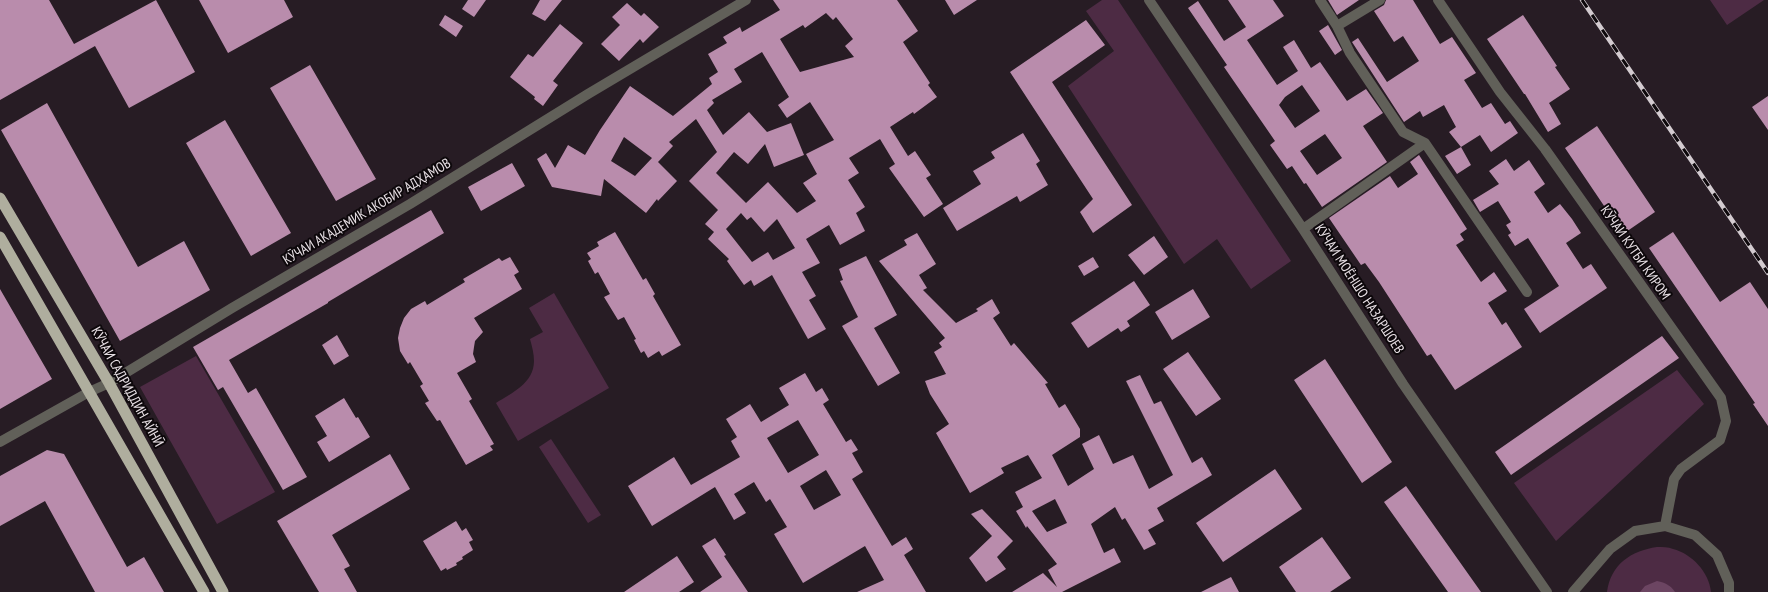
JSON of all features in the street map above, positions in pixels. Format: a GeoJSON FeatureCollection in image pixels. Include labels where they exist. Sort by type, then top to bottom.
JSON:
{"type":"FeatureCollection","features":[{"type":"Feature","properties":{"kind":"highway","name":"КӮЧАИ САДРИДДИН АЙНӢ"},"geometry":{"type":"LineString","coordinates":[[0,198],[109,383],[223,592]]}},
{"type":"Feature","properties":{"kind":"highway"},"geometry":{"type":"LineString","coordinates":[[0,238],[204,592]]}},
{"type":"Feature","properties":{"kind":"street","name":"КӮЧАИ АКАДЕМИК АКОБИР АДҲАМОВ"},"geometry":{"type":"LineString","coordinates":[[0,442],[89,392],[109,383],[239,304],[410,204],[588,94],[746,0]]}},
{"type":"Feature","properties":{"kind":"street","name":"КӮЧАИ МОЁНШО НАЗАРШОЕВ"},"geometry":{"type":"LineString","coordinates":[[1149,0],[1303,229],[1403,384],[1547,592]]}},
{"type":"Feature","properties":{"kind":"street"},"geometry":{"type":"LineString","coordinates":[[1320,0],[1337,26],[1350,53],[1403,132],[1424,144],[1527,292]]}},
{"type":"Feature","properties":{"kind":"street"},"geometry":{"type":"LineString","coordinates":[[1337,26],[1380,0]]}},
{"type":"Feature","properties":{"kind":"street","name":"КӮЧАИ КУТБИ КИРОМ"},"geometry":{"type":"LineString","coordinates":[[1438,0],[1500,92],[1545,149],[1721,398],[1726,421],[1720,440],[1681,469],[1674,479],[1665,526]]}},
{"type":"Feature","properties":{"kind":"street"},"geometry":{"type":"LineString","coordinates":[[1303,229],[1424,144]]}},
{"type":"Feature","properties":{"kind":"street"},"geometry":{"type":"LineString","coordinates":[[1573,592],[1610,549],[1635,531],[1665,526],[1695,535],[1717,555],[1729,583],[1729,592]]}},
{"type":"Feature","properties":{"kind":"shaded area"},"geometry":{"type":"Polygon","coordinates":[[[1102,0],[1118,0],[1291,261],[1251,289],[1217,239],[1184,264],[1068,86],[1114,51],[1086,11],[1102,0]]]}},
{"type":"Feature","properties":{"kind":"shaded area"},"geometry":{"type":"Polygon","coordinates":[[[1710,0],[1764,0],[1727,25],[1710,0]]]}},
{"type":"Feature","properties":{"kind":"shaded area"},"geometry":{"type":"Polygon","coordinates":[[[554,293],[609,388],[518,441],[496,403],[515,391],[530,375],[533,369],[534,361],[530,339],[543,332],[529,308],[554,293]]]}},
{"type":"Feature","properties":{"kind":"shaded area"},"geometry":{"type":"Polygon","coordinates":[[[196,356],[275,492],[217,524],[140,387],[196,356]]]}},
{"type":"Feature","properties":{"kind":"shaded area"},"geometry":{"type":"Polygon","coordinates":[[[1677,370],[1704,404],[1556,541],[1514,483],[1677,370]]]}},
{"type":"Feature","properties":{"kind":"shaded area"},"geometry":{"type":"Polygon","coordinates":[[[551,439],[601,515],[588,523],[539,447],[551,439]]]}},
{"type":"Feature","properties":{"kind":"shaded area"},"geometry":{"type":"Polygon","coordinates":[[[1657,547],[1667,547],[1680,551],[1693,560],[1707,578],[1711,592],[1607,592],[1609,582],[1613,574],[1624,560],[1639,552],[1657,547]]]}},
{"type":"Feature","properties":{"kind":"shaded area"},"geometry":{"type":"Polygon","coordinates":[[[1657,581],[1668,585],[1675,592],[1640,592],[1645,586],[1657,581]]]}},
{"type":"Feature","properties":{"kind":"building"},"geometry":{"type":"Polygon","coordinates":[[[0,0],[49,0],[74,44],[156,0],[195,72],[129,108],[95,46],[0,100],[0,0]]]}},
{"type":"Feature","properties":{"kind":"building"},"geometry":{"type":"Polygon","coordinates":[[[199,0],[284,0],[293,17],[228,53],[199,0]]]}},
{"type":"Feature","properties":{"kind":"building"},"geometry":{"type":"Polygon","coordinates":[[[468,0],[486,0],[474,17],[462,9],[468,0]]]}},
{"type":"Feature","properties":{"kind":"building"},"geometry":{"type":"Polygon","coordinates":[[[540,0],[562,0],[545,21],[532,14],[540,0]]]}},
{"type":"Feature","properties":{"kind":"building"},"geometry":{"type":"Polygon","coordinates":[[[773,0],[897,0],[918,31],[903,42],[930,83],[928,85],[937,97],[914,114],[913,112],[890,127],[908,156],[915,151],[931,175],[926,178],[943,204],[924,217],[889,168],[895,164],[880,139],[849,158],[859,173],[848,180],[865,207],[856,213],[865,231],[840,245],[829,225],[806,239],[820,263],[802,272],[816,296],[809,300],[826,329],[808,339],[772,275],[754,286],[751,280],[744,285],[727,261],[729,259],[708,239],[714,232],[705,224],[718,210],[689,181],[717,152],[696,119],[669,142],[673,146],[658,162],[677,181],[658,201],[657,199],[646,213],[604,179],[601,196],[552,187],[537,159],[546,153],[555,168],[568,145],[585,155],[630,86],[673,116],[712,84],[709,78],[718,72],[708,54],[727,43],[723,37],[740,27],[742,32],[780,10],[773,0]],[[826,13],[805,28],[803,25],[780,39],[800,72],[854,57],[845,46],[853,39],[836,17],[833,20],[826,13]],[[762,52],[734,69],[742,82],[712,100],[714,103],[707,110],[723,135],[749,112],[767,132],[791,123],[804,155],[774,167],[765,144],[748,164],[734,152],[716,173],[746,203],[768,182],[797,213],[816,201],[803,183],[817,174],[806,154],[834,140],[810,102],[787,118],[778,105],[789,97],[762,52]],[[624,137],[611,161],[635,176],[652,158],[624,137]],[[741,213],[726,229],[752,262],[768,252],[773,260],[795,248],[777,219],[764,232],[751,217],[747,220],[741,213]]]}},
{"type":"Feature","properties":{"kind":"building"},"geometry":{"type":"Polygon","coordinates":[[[945,0],[977,0],[954,15],[945,0]]]}},
{"type":"Feature","properties":{"kind":"building"},"geometry":{"type":"Polygon","coordinates":[[[1228,0],[1273,0],[1284,16],[1247,40],[1277,85],[1298,71],[1283,47],[1294,40],[1311,68],[1320,62],[1347,101],[1366,89],[1383,113],[1363,126],[1387,162],[1322,207],[1306,183],[1304,184],[1292,166],[1287,169],[1270,145],[1275,141],[1224,67],[1227,65],[1188,8],[1198,1],[1224,41],[1246,27],[1228,0]],[[1302,85],[1285,97],[1279,105],[1295,128],[1320,111],[1302,85]],[[1325,134],[1300,151],[1317,175],[1342,158],[1325,134]]]}},
{"type":"Feature","properties":{"kind":"building"},"geometry":{"type":"Polygon","coordinates":[[[1328,0],[1359,0],[1337,15],[1328,0]]]}},
{"type":"Feature","properties":{"kind":"building"},"geometry":{"type":"Polygon","coordinates":[[[1386,0],[1413,0],[1440,44],[1452,37],[1476,73],[1464,80],[1482,108],[1491,103],[1505,124],[1510,121],[1518,133],[1491,152],[1480,135],[1461,147],[1449,132],[1456,127],[1444,105],[1423,117],[1420,111],[1404,122],[1352,42],[1358,38],[1387,82],[1419,61],[1403,36],[1394,42],[1374,11],[1384,5],[1386,0]]]}},
{"type":"Feature","properties":{"kind":"building"},"geometry":{"type":"Polygon","coordinates":[[[627,3],[641,16],[644,13],[659,27],[643,43],[640,39],[619,61],[601,44],[620,25],[612,17],[627,3]]]}},
{"type":"Feature","properties":{"kind":"building"},"geometry":{"type":"Polygon","coordinates":[[[445,15],[463,26],[456,37],[439,25],[445,15]]]}},
{"type":"Feature","properties":{"kind":"building"},"geometry":{"type":"Polygon","coordinates":[[[1523,15],[1557,66],[1555,67],[1570,89],[1549,103],[1561,124],[1548,132],[1525,94],[1487,39],[1523,15]]]}},
{"type":"Feature","properties":{"kind":"building"},"geometry":{"type":"Polygon","coordinates":[[[1086,20],[1105,45],[1052,82],[1132,205],[1093,233],[1080,212],[1093,199],[1010,72],[1086,20]]]}},
{"type":"Feature","properties":{"kind":"building"},"geometry":{"type":"Polygon","coordinates":[[[560,24],[583,43],[553,81],[558,85],[543,106],[534,99],[535,97],[510,77],[528,54],[533,57],[560,24]]]}},
{"type":"Feature","properties":{"kind":"building"},"geometry":{"type":"Polygon","coordinates":[[[1328,25],[1342,50],[1335,55],[1319,31],[1328,25]]]}},
{"type":"Feature","properties":{"kind":"building"},"geometry":{"type":"Polygon","coordinates":[[[310,65],[376,179],[336,201],[270,88],[310,65]]]}},
{"type":"Feature","properties":{"kind":"building"},"geometry":{"type":"Polygon","coordinates":[[[1768,96],[1768,130],[1752,107],[1768,96]]]}},
{"type":"Feature","properties":{"kind":"building"},"geometry":{"type":"Polygon","coordinates":[[[47,103],[138,267],[184,241],[210,290],[120,341],[1,130],[47,103]]]}},
{"type":"Feature","properties":{"kind":"building"},"geometry":{"type":"Polygon","coordinates":[[[225,120],[291,233],[251,256],[186,143],[225,120]]]}},
{"type":"Feature","properties":{"kind":"building"},"geometry":{"type":"Polygon","coordinates":[[[1597,126],[1655,212],[1623,234],[1565,148],[1597,126]]]}},
{"type":"Feature","properties":{"kind":"building"},"geometry":{"type":"Polygon","coordinates":[[[1023,133],[1040,161],[1036,164],[1048,185],[1020,202],[1017,196],[957,231],[943,208],[981,184],[973,171],[995,158],[991,152],[1023,133]]]}},
{"type":"Feature","properties":{"kind":"building"},"geometry":{"type":"Polygon","coordinates":[[[1461,147],[1471,165],[1457,174],[1445,156],[1461,147]]]}},
{"type":"Feature","properties":{"kind":"building"},"geometry":{"type":"Polygon","coordinates":[[[1419,155],[1467,229],[1460,234],[1464,240],[1456,245],[1481,282],[1494,272],[1507,291],[1488,303],[1502,325],[1506,322],[1522,347],[1455,390],[1431,354],[1427,356],[1379,282],[1365,263],[1361,265],[1329,218],[1390,176],[1398,188],[1418,174],[1410,162],[1419,155]]]}},
{"type":"Feature","properties":{"kind":"building"},"geometry":{"type":"Polygon","coordinates":[[[1506,159],[1514,171],[1529,160],[1545,184],[1534,192],[1548,213],[1560,204],[1572,219],[1581,233],[1566,243],[1583,269],[1591,264],[1607,288],[1540,333],[1524,309],[1559,286],[1528,238],[1515,246],[1508,235],[1511,233],[1506,225],[1511,222],[1498,201],[1480,212],[1473,200],[1499,184],[1489,171],[1506,159]]]}},
{"type":"Feature","properties":{"kind":"building"},"geometry":{"type":"Polygon","coordinates":[[[512,163],[525,186],[481,211],[468,187],[512,163]]]}},
{"type":"Feature","properties":{"kind":"building"},"geometry":{"type":"Polygon","coordinates":[[[431,210],[444,233],[328,303],[229,360],[248,393],[256,388],[307,477],[283,490],[223,387],[218,390],[193,347],[431,210]]]}},
{"type":"Feature","properties":{"kind":"building"},"geometry":{"type":"Polygon","coordinates":[[[615,232],[643,280],[646,278],[655,294],[653,296],[681,345],[662,356],[659,351],[648,358],[644,351],[641,353],[634,340],[636,339],[624,317],[618,320],[604,297],[610,294],[598,272],[595,274],[588,261],[591,259],[587,253],[599,246],[597,242],[615,232]]]}},
{"type":"Feature","properties":{"kind":"building"},"geometry":{"type":"Polygon","coordinates":[[[1673,232],[1720,302],[1750,282],[1768,309],[1768,426],[1753,404],[1755,403],[1649,248],[1673,232]]]}},
{"type":"Feature","properties":{"kind":"building"},"geometry":{"type":"Polygon","coordinates":[[[917,233],[936,264],[919,275],[927,288],[923,290],[956,323],[978,311],[976,309],[992,299],[1000,313],[993,318],[1011,346],[1014,343],[1048,383],[1045,384],[1059,408],[1065,404],[1080,429],[1080,437],[1052,455],[1068,486],[1094,469],[1082,444],[1099,435],[1113,464],[1133,455],[1149,489],[1173,475],[1126,381],[1140,375],[1154,404],[1161,401],[1192,463],[1202,457],[1212,475],[1157,508],[1164,521],[1148,530],[1156,544],[1144,550],[1125,518],[1122,520],[1115,507],[1091,524],[1104,553],[1114,548],[1121,562],[1062,592],[1012,592],[1043,573],[1057,587],[1048,570],[1057,564],[1027,526],[1026,528],[1016,511],[1023,507],[1015,492],[1042,478],[1028,455],[1001,468],[1004,473],[970,493],[936,433],[949,424],[930,394],[925,381],[946,374],[934,352],[942,347],[939,343],[945,338],[879,261],[907,245],[904,240],[917,233]],[[1055,499],[1032,511],[1047,532],[1067,523],[1055,499]]]}},
{"type":"Feature","properties":{"kind":"building"},"geometry":{"type":"Polygon","coordinates":[[[1154,236],[1168,257],[1144,275],[1128,255],[1154,236]]]}},
{"type":"Feature","properties":{"kind":"building"},"geometry":{"type":"Polygon","coordinates":[[[866,256],[897,315],[874,328],[900,373],[878,386],[842,326],[858,317],[840,281],[843,280],[839,269],[866,256]]]}},
{"type":"Feature","properties":{"kind":"building"},"geometry":{"type":"Polygon","coordinates":[[[510,257],[519,272],[514,275],[522,289],[474,318],[483,332],[475,341],[473,354],[476,362],[457,373],[472,399],[469,401],[494,444],[490,446],[493,450],[466,465],[440,420],[437,421],[425,403],[429,401],[420,386],[423,384],[410,362],[408,364],[400,351],[398,338],[400,328],[404,318],[411,309],[425,301],[427,305],[465,282],[463,279],[499,258],[502,261],[510,257]]]}},
{"type":"Feature","properties":{"kind":"building"},"geometry":{"type":"Polygon","coordinates":[[[1093,257],[1099,267],[1084,276],[1078,266],[1093,257]]]}},
{"type":"Feature","properties":{"kind":"building"},"geometry":{"type":"Polygon","coordinates":[[[1134,281],[1150,305],[1127,321],[1130,326],[1121,332],[1118,328],[1088,348],[1071,323],[1134,281]]]}},
{"type":"Feature","properties":{"kind":"building"},"geometry":{"type":"Polygon","coordinates":[[[0,289],[52,379],[0,409],[0,289]]]}},
{"type":"Feature","properties":{"kind":"building"},"geometry":{"type":"Polygon","coordinates":[[[1193,289],[1210,317],[1172,340],[1155,312],[1193,289]]]}},
{"type":"Feature","properties":{"kind":"building"},"geometry":{"type":"Polygon","coordinates":[[[337,335],[349,356],[334,365],[322,345],[337,335]]]}},
{"type":"Feature","properties":{"kind":"building"},"geometry":{"type":"Polygon","coordinates":[[[1662,336],[1679,358],[1511,475],[1495,452],[1662,336]]]}},
{"type":"Feature","properties":{"kind":"building"},"geometry":{"type":"Polygon","coordinates":[[[1188,352],[1221,399],[1196,416],[1163,369],[1188,352]]]}},
{"type":"Feature","properties":{"kind":"building"},"geometry":{"type":"Polygon","coordinates":[[[1325,359],[1392,462],[1362,483],[1294,380],[1325,359]]]}},
{"type":"Feature","properties":{"kind":"building"},"geometry":{"type":"Polygon","coordinates":[[[805,373],[816,392],[822,388],[829,400],[823,404],[846,442],[851,439],[858,450],[852,453],[863,472],[852,479],[892,546],[906,537],[913,549],[904,555],[926,592],[857,592],[884,580],[865,546],[803,583],[774,534],[787,527],[770,499],[766,502],[754,482],[734,494],[746,513],[734,520],[715,487],[652,526],[628,486],[674,457],[691,485],[740,457],[731,441],[737,437],[726,419],[750,404],[761,422],[789,405],[779,388],[805,373]],[[798,420],[767,438],[788,473],[819,455],[798,420]],[[826,470],[800,486],[814,510],[841,495],[826,470]]]}},
{"type":"Feature","properties":{"kind":"building"},"geometry":{"type":"Polygon","coordinates":[[[344,398],[370,437],[329,462],[317,442],[327,436],[315,416],[344,398]]]}},
{"type":"Feature","properties":{"kind":"building"},"geometry":{"type":"Polygon","coordinates":[[[47,450],[64,454],[127,567],[144,557],[164,592],[95,592],[45,501],[0,526],[0,476],[47,450]]]}},
{"type":"Feature","properties":{"kind":"building"},"geometry":{"type":"Polygon","coordinates":[[[390,454],[410,489],[332,535],[350,566],[344,569],[357,592],[319,592],[277,521],[390,454]]]}},
{"type":"Feature","properties":{"kind":"building"},"geometry":{"type":"Polygon","coordinates":[[[1275,469],[1302,509],[1223,562],[1196,523],[1275,469]]]}},
{"type":"Feature","properties":{"kind":"building"},"geometry":{"type":"Polygon","coordinates":[[[1406,486],[1481,592],[1448,592],[1384,502],[1406,486]]]}},
{"type":"Feature","properties":{"kind":"building"},"geometry":{"type":"Polygon","coordinates":[[[982,509],[1013,541],[997,557],[1006,569],[986,582],[969,558],[992,536],[971,514],[982,509]]]}},
{"type":"Feature","properties":{"kind":"building"},"geometry":{"type":"Polygon","coordinates":[[[456,521],[462,531],[466,528],[473,540],[469,542],[473,550],[462,557],[463,559],[456,563],[457,565],[441,571],[423,541],[456,521]]]}},
{"type":"Feature","properties":{"kind":"building"},"geometry":{"type":"Polygon","coordinates":[[[1322,537],[1351,578],[1330,592],[1296,592],[1279,567],[1322,537]]]}},
{"type":"Feature","properties":{"kind":"building"},"geometry":{"type":"Polygon","coordinates":[[[715,538],[726,555],[724,556],[748,592],[700,592],[722,577],[702,546],[715,538]]]}},
{"type":"Feature","properties":{"kind":"building"},"geometry":{"type":"Polygon","coordinates":[[[677,556],[694,582],[679,592],[624,592],[677,556]]]}},
{"type":"Feature","properties":{"kind":"building"},"geometry":{"type":"Polygon","coordinates":[[[1231,577],[1239,592],[1201,592],[1231,577]]]}},
{"type":"Feature","properties":{"kind":"railway"},"geometry":{"type":"LineString","coordinates":[[1582,0],[1768,273]]}}]}
